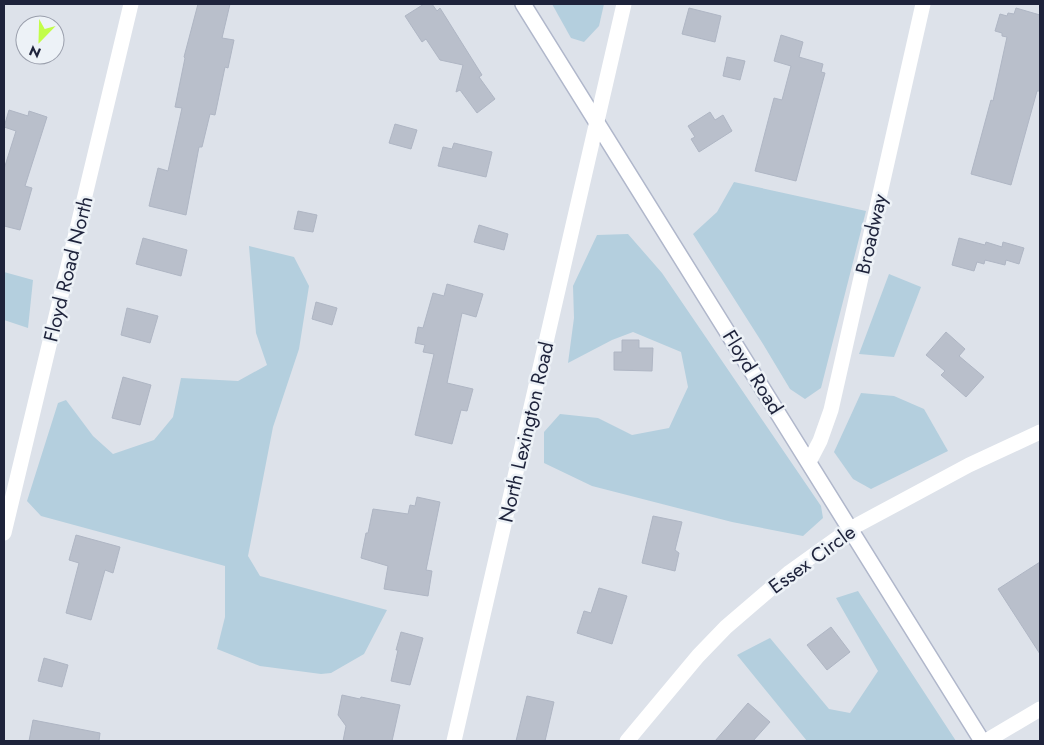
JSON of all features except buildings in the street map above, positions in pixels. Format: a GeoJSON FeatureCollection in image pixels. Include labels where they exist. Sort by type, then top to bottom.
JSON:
{"type":"FeatureCollection","features":[{"type":"Feature","properties":{"kind":"street","name":"Floyd Road North"},"geometry":{"type":"LineString","coordinates":[[4,534],[131,4]]}},
{"type":"Feature","properties":{"kind":"street","name":"Floyd Road"},"geometry":{"type":"LineString","coordinates":[[523,4],[984,741]]}},
{"type":"Feature","properties":{"kind":"street","name":"North Lexington Road"},"geometry":{"type":"LineString","coordinates":[[454,741],[624,4]]}},
{"type":"Feature","properties":{"kind":"street","name":"Broadway"},"geometry":{"type":"LineString","coordinates":[[809,462],[820,442],[831,410],[924,4]]}},
{"type":"Feature","properties":{"kind":"street","name":"Essex Circle"},"geometry":{"type":"LineString","coordinates":[[627,741],[686,670],[726,627],[790,572],[850,529],[969,465],[1040,432]]}},
{"type":"Feature","properties":{"kind":"street"},"geometry":{"type":"LineString","coordinates":[[984,741],[1040,708]]}},
{"type":"Feature","properties":{"kind":"shaded area"},"geometry":{"type":"Polygon","coordinates":[[[552,4],[604,4],[599,26],[584,42],[571,38],[552,4]]]}},
{"type":"Feature","properties":{"kind":"shaded area"},"geometry":{"type":"Polygon","coordinates":[[[734,182],[866,211],[821,388],[805,399],[790,389],[693,234],[717,212],[734,182]]]}},
{"type":"Feature","properties":{"kind":"shaded area"},"geometry":{"type":"Polygon","coordinates":[[[628,234],[662,273],[821,506],[823,518],[803,536],[732,522],[592,486],[544,463],[544,432],[560,414],[598,418],[632,435],[669,428],[688,387],[681,352],[633,332],[612,340],[568,363],[574,318],[573,286],[597,235],[628,234]]]}},
{"type":"Feature","properties":{"kind":"shaded area"},"geometry":{"type":"Polygon","coordinates":[[[249,246],[294,257],[309,286],[299,349],[273,427],[248,556],[260,576],[387,610],[364,654],[331,673],[321,674],[260,666],[217,649],[225,617],[225,566],[41,516],[27,501],[58,403],[66,400],[93,436],[113,454],[154,440],[173,417],[181,378],[238,381],[267,365],[256,333],[249,246]]]}},
{"type":"Feature","properties":{"kind":"shaded area"},"geometry":{"type":"Polygon","coordinates":[[[4,272],[33,280],[28,328],[4,320],[4,272]]]}},
{"type":"Feature","properties":{"kind":"shaded area"},"geometry":{"type":"Polygon","coordinates":[[[889,274],[921,287],[894,357],[859,354],[889,274]]]}},
{"type":"Feature","properties":{"kind":"shaded area"},"geometry":{"type":"Polygon","coordinates":[[[861,393],[894,396],[924,409],[948,451],[871,489],[853,479],[834,452],[861,393]]]}},
{"type":"Feature","properties":{"kind":"shaded area"},"geometry":{"type":"Polygon","coordinates":[[[858,591],[956,741],[807,741],[737,655],[770,638],[829,709],[850,713],[878,671],[836,598],[858,591]]]}}]}
